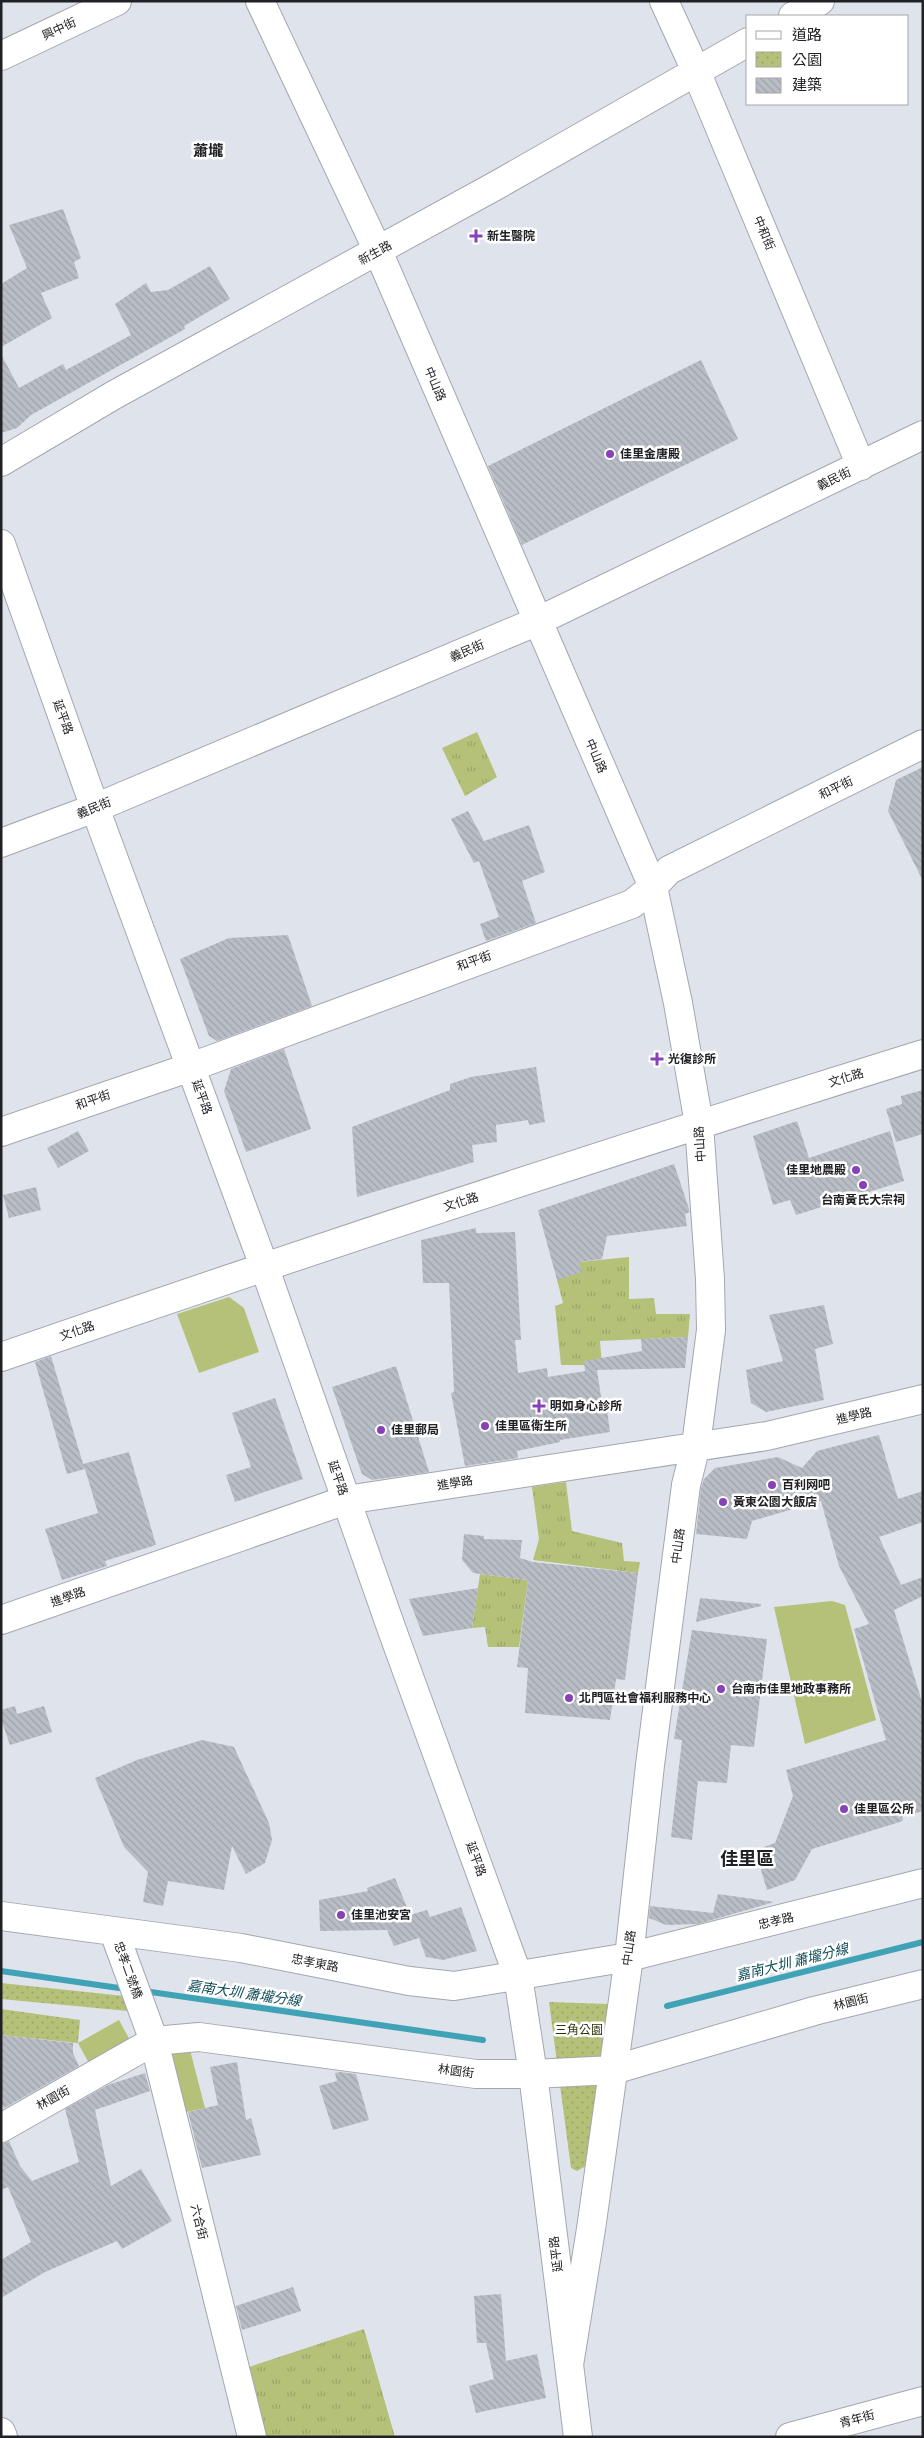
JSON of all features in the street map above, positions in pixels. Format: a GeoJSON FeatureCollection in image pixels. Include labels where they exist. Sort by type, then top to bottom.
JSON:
{"type":"FeatureCollection","features":[{"type":"Feature","properties":{"kind":"street","name":"興中街"},"geometry":{"type":"LineString","coordinates":[[1,56],[117,1]]}},
{"type":"Feature","properties":{"kind":"street","name":"中山路"},"geometry":{"type":"LineString","coordinates":[[260,1],[378,251],[653,887],[678,1003],[699,1124],[710,1280],[710,1330],[696,1446],[684,1504],[650,1765],[629,1958],[591,2229],[569,2365]]}},
{"type":"Feature","properties":{"kind":"street","name":"中和街"},"geometry":{"type":"LineString","coordinates":[[664,1],[696,70],[860,466]]}},
{"type":"Feature","properties":{"kind":"street"},"geometry":{"type":"LineString","coordinates":[[795,15],[820,1]]}},
{"type":"Feature","properties":{"kind":"street","name":"新生路"},"geometry":{"type":"LineString","coordinates":[[1,462],[114,396],[378,251],[746,43]]}},
{"type":"Feature","properties":{"kind":"street","name":"義民街"},"geometry":{"type":"LineString","coordinates":[[1,843],[96,808],[538,621],[923,435]]}},
{"type":"Feature","properties":{"kind":"street","name":"延平路"},"geometry":{"type":"LineString","coordinates":[[1,544],[264,1266],[346,1500],[518,1976],[533,2074],[578,2437]]}},
{"type":"Feature","properties":{"kind":"street","name":"和平街"},"geometry":{"type":"LineString","coordinates":[[1,1132],[191,1067],[632,904],[653,887],[669,870],[923,744]]}},
{"type":"Feature","properties":{"kind":"street","name":"文化路"},"geometry":{"type":"LineString","coordinates":[[1,1357],[264,1266],[699,1124],[923,1054]]}},
{"type":"Feature","properties":{"kind":"street","name":"進學路"},"geometry":{"type":"LineString","coordinates":[[1,1620],[346,1500],[767,1436],[923,1399]]}},
{"type":"Feature","properties":{"kind":"street","name":"忠孝路"},"geometry":{"type":"LineString","coordinates":[[629,1958],[923,1883]]}},
{"type":"Feature","properties":{"kind":"street","name":"忠孝東路"},"geometry":{"type":"LineString","coordinates":[[1,1916],[241,1948],[409,1981],[454,1986],[629,1958]]}},
{"type":"Feature","properties":{"kind":"street","name":"忠孝二號橋"},"geometry":{"type":"LineString","coordinates":[[114,1932],[142,2008]]}},
{"type":"Feature","properties":{"kind":"street","name":"林園街"},"geometry":{"type":"LineString","coordinates":[[1,2128],[154,2041],[199,2037],[476,2074],[533,2074],[613,2070],[814,2011],[923,1984]]}},
{"type":"Feature","properties":{"kind":"street","name":"六合街"},"geometry":{"type":"LineString","coordinates":[[142,2008],[154,2041],[252,2437]]}},
{"type":"Feature","properties":{"kind":"street","name":"青年街"},"geometry":{"type":"LineString","coordinates":[[790,2437],[923,2401]]}},
{"type":"Feature","properties":{"kind":"street"},"geometry":{"type":"LineString","coordinates":[[1,2432],[3,2437]]}},
{"type":"Feature","properties":{"kind":"green space"},"geometry":{"type":"Polygon","coordinates":[[[477,732],[497,777],[465,796],[442,748],[477,732]]]}},
{"type":"Feature","properties":{"kind":"green space"},"geometry":{"type":"Polygon","coordinates":[[[629,1257],[629,1299],[654,1298],[656,1314],[690,1314],[688,1337],[600,1341],[602,1365],[561,1365],[555,1306],[563,1303],[557,1280],[579,1262],[629,1257]]]}},
{"type":"Feature","properties":{"kind":"green space"},"geometry":{"type":"Polygon","coordinates":[[[229,1297],[244,1308],[259,1352],[199,1373],[177,1314],[229,1297]]]}},
{"type":"Feature","properties":{"kind":"green space"},"geometry":{"type":"Polygon","coordinates":[[[566,1482],[572,1531],[622,1543],[624,1561],[640,1562],[638,1573],[533,1560],[539,1539],[532,1487],[566,1482]]]}},
{"type":"Feature","properties":{"kind":"green space"},"geometry":{"type":"Polygon","coordinates":[[[480,1574],[528,1580],[519,1647],[488,1647],[485,1627],[472,1628],[480,1574]]]}},
{"type":"Feature","properties":{"kind":"green space"},"geometry":{"type":"Polygon","coordinates":[[[832,1601],[845,1605],[876,1720],[805,1744],[774,1607],[832,1601]]]}},
{"type":"Feature","properties":{"kind":"green space"},"geometry":{"type":"Polygon","coordinates":[[[1,1983],[124,1996],[128,2011],[1,1999],[1,1983]]]}},
{"type":"Feature","properties":{"kind":"green space","name":"三角公園"},"geometry":{"type":"Polygon","coordinates":[[[549,2002],[608,2004],[590,2164],[577,2171],[571,2168],[549,2002]]]}},
{"type":"Feature","properties":{"kind":"green space"},"geometry":{"type":"Polygon","coordinates":[[[1,2009],[80,2020],[78,2043],[1,2035],[1,2009]]]}},
{"type":"Feature","properties":{"kind":"green space"},"geometry":{"type":"Polygon","coordinates":[[[119,2020],[132,2044],[91,2067],[78,2043],[119,2020]]]}},
{"type":"Feature","properties":{"kind":"green space"},"geometry":{"type":"Polygon","coordinates":[[[190,2050],[205,2108],[182,2113],[166,2051],[190,2050]]]}},
{"type":"Feature","properties":{"kind":"green space"},"geometry":{"type":"Polygon","coordinates":[[[364,2329],[395,2437],[262,2437],[246,2368],[364,2329]]]}},
{"type":"Feature","properties":{"kind":"building"},"geometry":{"type":"Polygon","coordinates":[[[63,209],[81,258],[74,262],[79,278],[41,293],[52,318],[1,347],[1,284],[27,268],[9,225],[63,209]]]}},
{"type":"Feature","properties":{"kind":"building"},"geometry":{"type":"Polygon","coordinates":[[[210,266],[230,299],[184,326],[185,329],[31,415],[17,428],[1,433],[1,354],[19,388],[63,364],[66,370],[131,335],[115,304],[146,283],[151,292],[168,290],[210,266]]]}},
{"type":"Feature","properties":{"kind":"building","name":"佳里金唐殿"},"geometry":{"type":"Polygon","coordinates":[[[701,360],[738,439],[522,545],[488,466],[701,360]]]}},
{"type":"Feature","properties":{"kind":"building"},"geometry":{"type":"Polygon","coordinates":[[[923,767],[923,881],[888,811],[896,780],[923,767]]]}},
{"type":"Feature","properties":{"kind":"building"},"geometry":{"type":"Polygon","coordinates":[[[468,811],[484,841],[529,825],[545,872],[522,881],[536,923],[486,941],[480,924],[499,917],[479,861],[474,863],[451,819],[468,811]]]}},
{"type":"Feature","properties":{"kind":"building"},"geometry":{"type":"Polygon","coordinates":[[[288,935],[312,1006],[217,1041],[209,1036],[180,959],[229,938],[288,935]]]}},
{"type":"Feature","properties":{"kind":"building"},"geometry":{"type":"Polygon","coordinates":[[[284,1049],[311,1129],[246,1152],[224,1091],[231,1069],[284,1049]]]}},
{"type":"Feature","properties":{"kind":"building"},"geometry":{"type":"Polygon","coordinates":[[[536,1067],[545,1122],[529,1125],[528,1120],[496,1125],[497,1142],[472,1145],[474,1162],[357,1197],[352,1127],[450,1090],[450,1084],[471,1077],[536,1067]]]}},
{"type":"Feature","properties":{"kind":"building"},"geometry":{"type":"Polygon","coordinates":[[[923,1090],[923,1134],[896,1142],[886,1109],[902,1104],[901,1096],[923,1090]]]}},
{"type":"Feature","properties":{"kind":"building"},"geometry":{"type":"Polygon","coordinates":[[[797,1121],[809,1158],[890,1131],[904,1181],[796,1215],[790,1200],[773,1205],[753,1136],[797,1121]]]}},
{"type":"Feature","properties":{"kind":"building"},"geometry":{"type":"Polygon","coordinates":[[[78,1131],[89,1151],[58,1168],[47,1148],[78,1131]]]}},
{"type":"Feature","properties":{"kind":"building"},"geometry":{"type":"Polygon","coordinates":[[[674,1164],[690,1212],[685,1214],[687,1226],[607,1236],[602,1259],[579,1262],[582,1272],[557,1280],[538,1210],[674,1164]]]}},
{"type":"Feature","properties":{"kind":"building"},"geometry":{"type":"Polygon","coordinates":[[[36,1187],[41,1210],[9,1218],[3,1195],[36,1187]]]}},
{"type":"Feature","properties":{"kind":"building"},"geometry":{"type":"Polygon","coordinates":[[[476,1228],[476,1233],[515,1232],[521,1340],[515,1340],[518,1373],[547,1368],[548,1377],[592,1370],[585,1371],[584,1361],[642,1351],[641,1339],[688,1337],[685,1368],[597,1370],[602,1403],[606,1402],[610,1432],[560,1440],[560,1442],[517,1451],[518,1458],[465,1466],[451,1393],[454,1392],[449,1283],[423,1283],[421,1240],[476,1228]]]}},
{"type":"Feature","properties":{"kind":"building"},"geometry":{"type":"Polygon","coordinates":[[[824,1305],[833,1344],[815,1349],[824,1400],[766,1412],[751,1403],[746,1370],[783,1361],[769,1315],[824,1305]]]}},
{"type":"Feature","properties":{"kind":"building"},"geometry":{"type":"Polygon","coordinates":[[[51,1356],[83,1464],[129,1452],[156,1545],[105,1561],[107,1566],[62,1580],[45,1529],[98,1513],[85,1469],[67,1474],[35,1362],[51,1356]]]}},
{"type":"Feature","properties":{"kind":"building","name":"佳里郵局"},"geometry":{"type":"Polygon","coordinates":[[[396,1366],[429,1472],[372,1480],[362,1474],[332,1387],[396,1366]]]}},
{"type":"Feature","properties":{"kind":"building"},"geometry":{"type":"Polygon","coordinates":[[[275,1398],[303,1479],[235,1502],[226,1475],[251,1467],[232,1413],[275,1398]]]}},
{"type":"Feature","properties":{"kind":"building"},"geometry":{"type":"Polygon","coordinates":[[[879,1435],[898,1499],[923,1491],[923,1522],[879,1537],[901,1585],[923,1577],[923,1596],[894,1610],[923,1705],[923,1811],[902,1817],[903,1821],[812,1849],[795,1880],[767,1890],[761,1870],[763,1862],[761,1848],[775,1843],[793,1796],[786,1770],[886,1740],[854,1629],[869,1624],[839,1566],[821,1501],[752,1521],[747,1539],[696,1534],[701,1488],[704,1479],[715,1468],[778,1457],[802,1468],[817,1451],[879,1435]]]}},
{"type":"Feature","properties":{"kind":"building"},"geometry":{"type":"Polygon","coordinates":[[[464,1534],[484,1536],[484,1539],[522,1540],[520,1558],[533,1562],[638,1573],[625,1680],[616,1679],[610,1720],[525,1713],[528,1668],[517,1667],[528,1580],[473,1573],[462,1560],[464,1534]]]}},
{"type":"Feature","properties":{"kind":"building"},"geometry":{"type":"Polygon","coordinates":[[[478,1588],[472,1628],[423,1636],[409,1599],[478,1588]]]}},
{"type":"Feature","properties":{"kind":"building"},"geometry":{"type":"Polygon","coordinates":[[[700,1598],[761,1604],[761,1606],[696,1622],[700,1598]]]}},
{"type":"Feature","properties":{"kind":"building","name":"台南市佳里地政事務所"},"geometry":{"type":"Polygon","coordinates":[[[692,1630],[767,1639],[754,1747],[731,1745],[727,1783],[698,1781],[692,1840],[671,1837],[682,1740],[674,1739],[692,1630]]]}},
{"type":"Feature","properties":{"kind":"building"},"geometry":{"type":"Polygon","coordinates":[[[15,1706],[17,1714],[44,1706],[52,1732],[10,1745],[1,1719],[1,1710],[15,1706]]]}},
{"type":"Feature","properties":{"kind":"building"},"geometry":{"type":"Polygon","coordinates":[[[202,1740],[234,1747],[269,1823],[272,1840],[265,1863],[246,1874],[232,1846],[224,1890],[168,1881],[163,1906],[143,1902],[148,1872],[124,1847],[95,1778],[137,1760],[202,1740]]]}},
{"type":"Feature","properties":{"kind":"building"},"geometry":{"type":"Polygon","coordinates":[[[395,1878],[410,1915],[427,1910],[430,1917],[461,1907],[477,1951],[443,1960],[426,1957],[419,1938],[394,1946],[387,1930],[320,1931],[319,1900],[368,1891],[367,1888],[395,1878]]]}},
{"type":"Feature","properties":{"kind":"building"},"geometry":{"type":"Polygon","coordinates":[[[718,1894],[774,1902],[698,1924],[666,1925],[649,1918],[650,1906],[713,1913],[718,1894]]]}},
{"type":"Feature","properties":{"kind":"building"},"geometry":{"type":"Polygon","coordinates":[[[1,2035],[73,2043],[73,2053],[79,2066],[4,2108],[1,2102],[1,2035]]]}},
{"type":"Feature","properties":{"kind":"building"},"geometry":{"type":"Polygon","coordinates":[[[237,2062],[246,2120],[251,2118],[261,2155],[202,2168],[188,2112],[218,2105],[210,2067],[237,2062]]]}},
{"type":"Feature","properties":{"kind":"building"},"geometry":{"type":"Polygon","coordinates":[[[145,2073],[150,2091],[95,2110],[111,2186],[141,2169],[172,2221],[122,2249],[117,2241],[45,2272],[1,2298],[1,2260],[31,2242],[8,2187],[1,2190],[1,2144],[9,2141],[20,2166],[32,2181],[79,2162],[65,2109],[108,2085],[145,2073]]]}},
{"type":"Feature","properties":{"kind":"building"},"geometry":{"type":"Polygon","coordinates":[[[335,2073],[356,2074],[369,2120],[333,2130],[319,2086],[337,2081],[335,2073]]]}},
{"type":"Feature","properties":{"kind":"building"},"geometry":{"type":"Polygon","coordinates":[[[293,2287],[301,2311],[242,2330],[236,2306],[293,2287]]]}},
{"type":"Feature","properties":{"kind":"building"},"geometry":{"type":"Polygon","coordinates":[[[501,2294],[506,2361],[537,2354],[546,2398],[476,2413],[469,2386],[494,2379],[486,2343],[477,2343],[474,2296],[501,2294]]]}},
{"type":"Feature","properties":{"kind":"waterway","name":"嘉南大圳 蕭壠分線"},"geometry":{"type":"LineString","coordinates":[[667,2006],[923,1942]]}},
{"type":"Feature","properties":{"kind":"waterway","name":"嘉南大圳 蕭壠分線"},"geometry":{"type":"LineString","coordinates":[[1,1971],[126,1989]]}},
{"type":"Feature","properties":{"kind":"waterway","name":"嘉南大圳 蕭壠分線"},"geometry":{"type":"LineString","coordinates":[[144,1991],[483,2040]]}},
{"type":"Feature","properties":{"kind":"place","name":"新生醫院"},"geometry":{"type":"Point","coordinates":[476,236]}},
{"type":"Feature","properties":{"kind":"place","name":"佳里金唐殿"},"geometry":{"type":"Point","coordinates":[610,454]}},
{"type":"Feature","properties":{"kind":"place","name":"光復診所"},"geometry":{"type":"Point","coordinates":[657,1059]}},
{"type":"Feature","properties":{"kind":"place","name":"佳里地農殿"},"geometry":{"type":"Point","coordinates":[856,1170]}},
{"type":"Feature","properties":{"kind":"place","name":"台南黃氏大宗祠"},"geometry":{"type":"Point","coordinates":[863,1185]}},
{"type":"Feature","properties":{"kind":"place","name":"明如身心診所"},"geometry":{"type":"Point","coordinates":[539,1406]}},
{"type":"Feature","properties":{"kind":"place","name":"佳里區衛生所"},"geometry":{"type":"Point","coordinates":[485,1426]}},
{"type":"Feature","properties":{"kind":"place","name":"佳里郵局"},"geometry":{"type":"Point","coordinates":[381,1430]}},
{"type":"Feature","properties":{"kind":"place","name":"百利网吧"},"geometry":{"type":"Point","coordinates":[772,1485]}},
{"type":"Feature","properties":{"kind":"place","name":"黃東公園大飯店"},"geometry":{"type":"Point","coordinates":[723,1502]}},
{"type":"Feature","properties":{"kind":"place","name":"台南市佳里地政事務所"},"geometry":{"type":"Point","coordinates":[721,1689]}},
{"type":"Feature","properties":{"kind":"place","name":"北門區社會福利服務中心"},"geometry":{"type":"Point","coordinates":[569,1698]}},
{"type":"Feature","properties":{"kind":"place","name":"佳里區公所"},"geometry":{"type":"Point","coordinates":[844,1809]}},
{"type":"Feature","properties":{"kind":"place","name":"佳里池安宮"},"geometry":{"type":"Point","coordinates":[341,1915]}},
{"type":"Feature","properties":{"kind":"district","name":"蕭壠"},"geometry":{"type":"Point","coordinates":[208,151]}},
{"type":"Feature","properties":{"kind":"district","name":"佳里區"},"geometry":{"type":"Point","coordinates":[747,1859]}}]}
